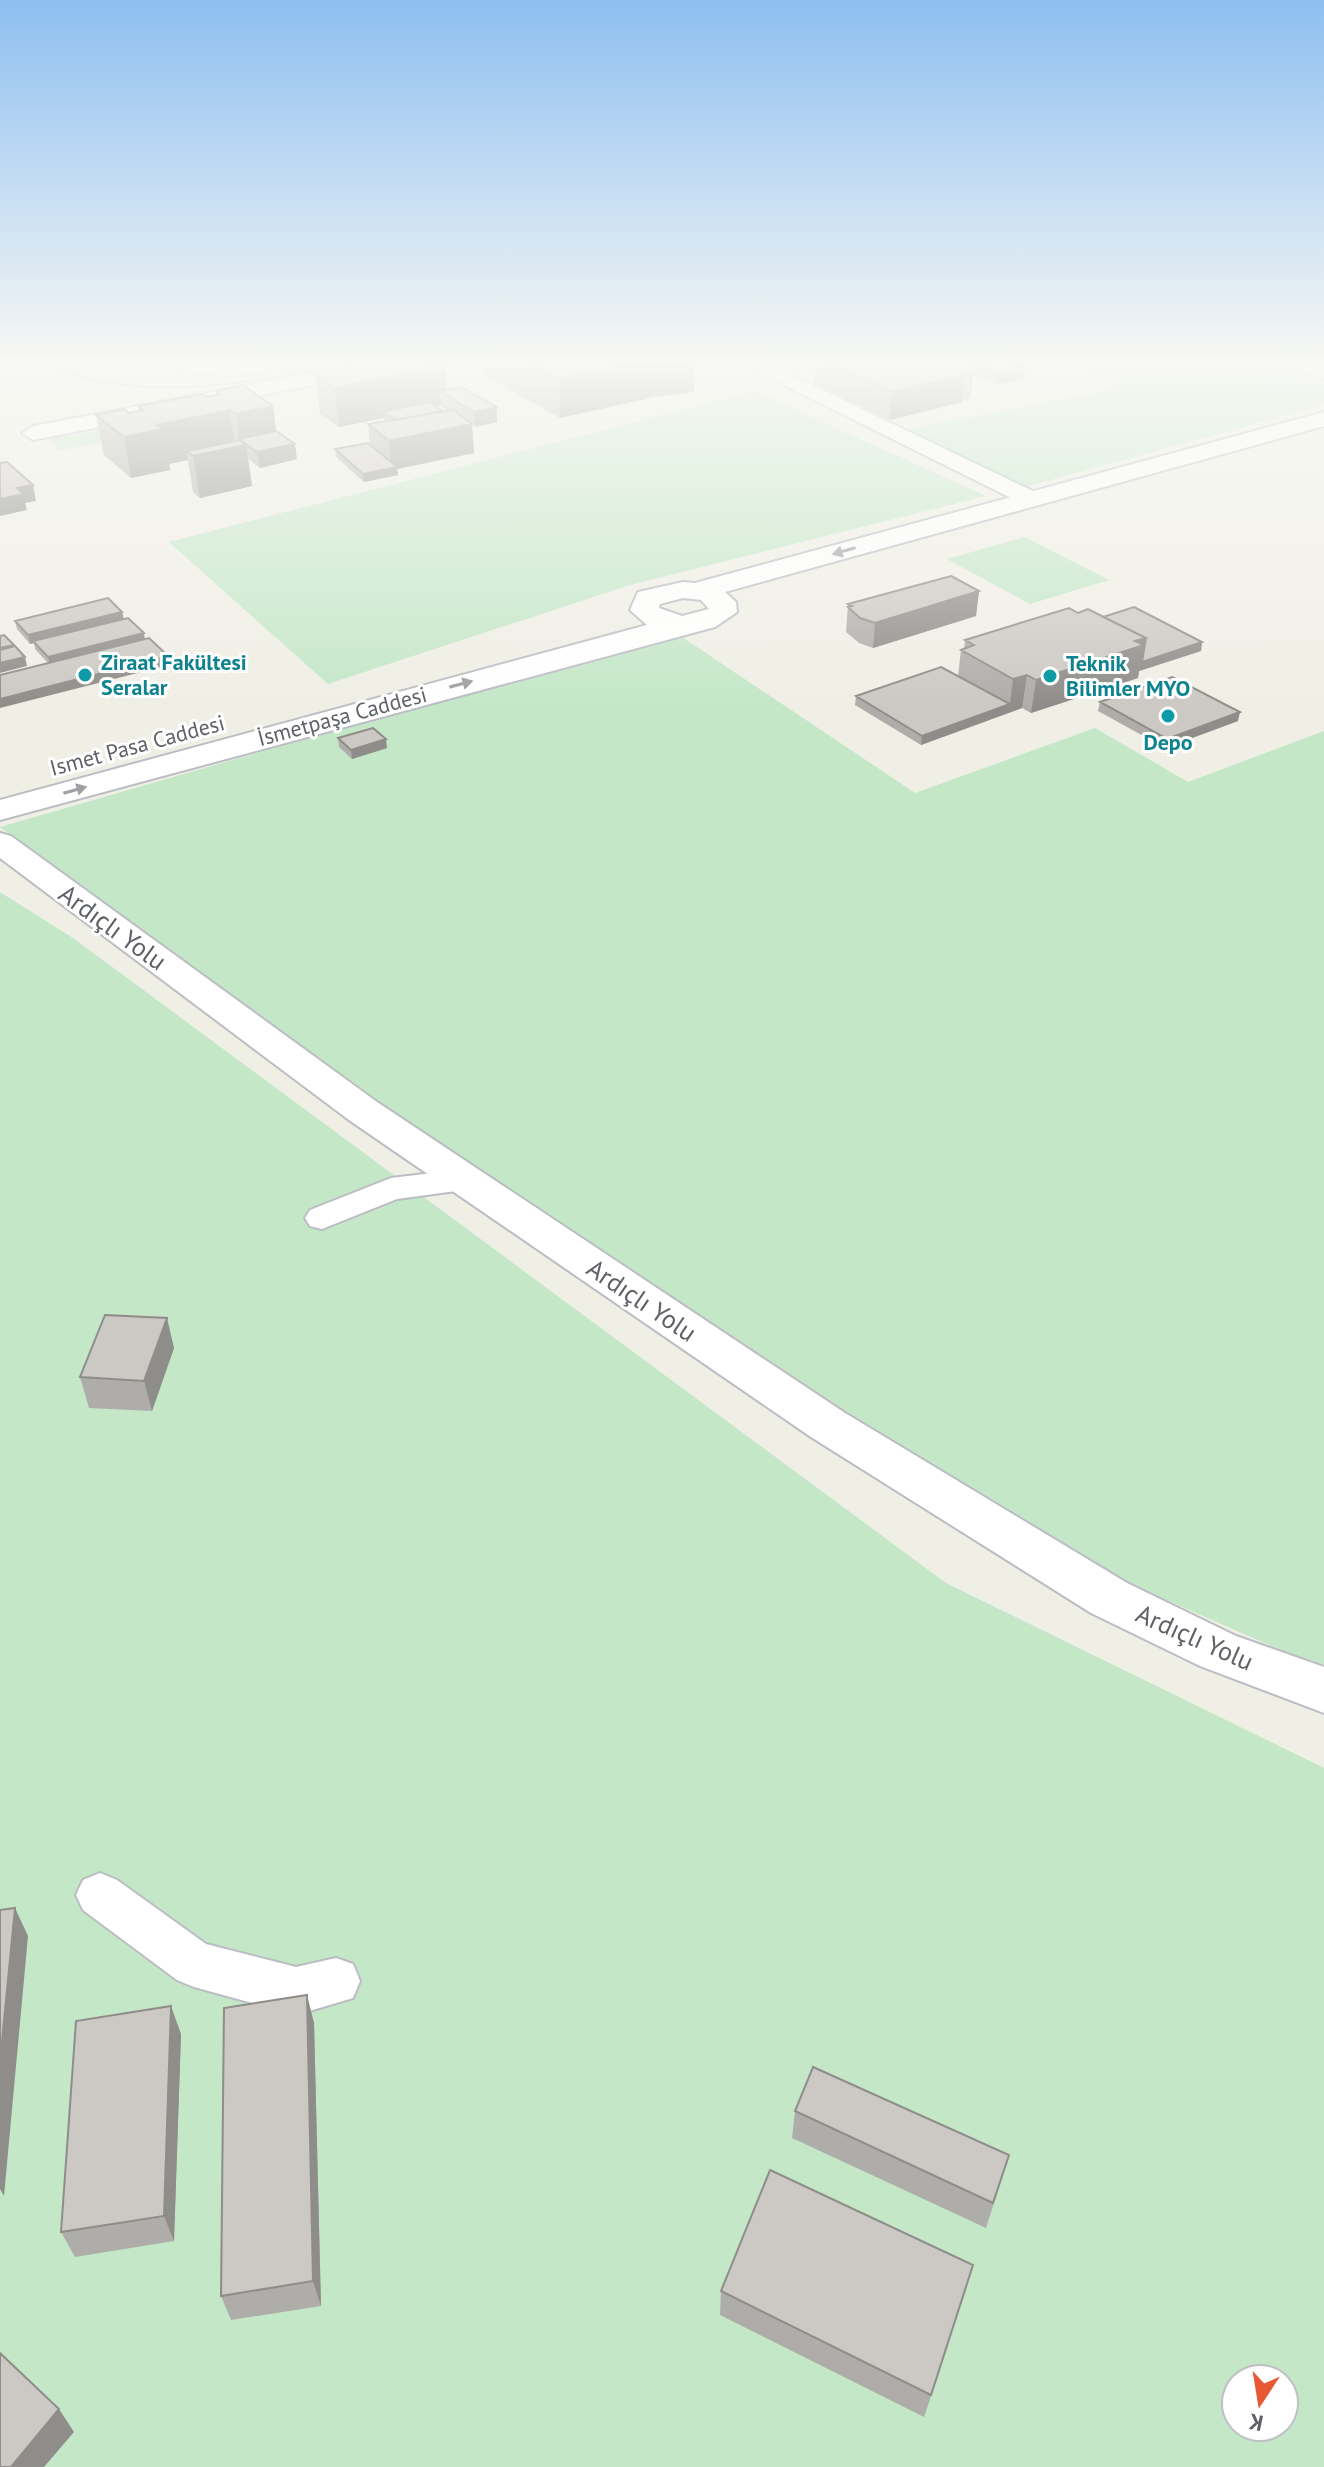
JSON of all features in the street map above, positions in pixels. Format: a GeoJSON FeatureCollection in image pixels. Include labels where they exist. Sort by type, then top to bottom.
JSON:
{"type":"FeatureCollection","features":[{"type":"Feature","properties":{"kind":"main road"},"geometry":{"type":"LineString","coordinates":[[614,612],[644,604],[657,594],[697,591],[1103,478]]}},
{"type":"Feature","properties":{"kind":"main road"},"geometry":{"type":"LineString","coordinates":[[697,591],[722,602],[723,612],[1174,478]]}},
{"type":"Feature","properties":{"kind":"main road"},"geometry":{"type":"LineString","coordinates":[[644,604],[649,616],[685,624]]}},
{"type":"Feature","properties":{"kind":"main road","name":"İsmetpaşa Caddesi"},"geometry":{"type":"LineString","coordinates":[[0,810],[685,624],[704,622],[723,612]]}},
{"type":"Feature","properties":{"kind":"main road","name":"Ismet Pasa Caddesi"},"geometry":{"type":"LineString","coordinates":[[0,781],[539,634]]}},
{"type":"Feature","properties":{"kind":"street"},"geometry":{"type":"LineString","coordinates":[[988,478],[1029,498]]}},
{"type":"Feature","properties":{"kind":"street","name":"Ardıçlı Yolu"},"geometry":{"type":"LineString","coordinates":[[0,843],[363,1111],[828,1425],[1109,1598],[1218,1651],[1324,1690]]}},
{"type":"Feature","properties":{"kind":"street"},"geometry":{"type":"LineString","coordinates":[[322,1218],[391,1189],[466,1180]]}},
{"type":"Feature","properties":{"kind":"street"},"geometry":{"type":"LineString","coordinates":[[100,1895],[194,1964],[296,1991],[336,1981]]}},
{"type":"Feature","properties":{"kind":"green space"},"geometry":{"type":"Polygon","coordinates":[[[417,478],[947,478],[986,496],[630,585],[328,684],[169,542],[417,478]]]}},
{"type":"Feature","properties":{"kind":"green space"},"geometry":{"type":"Polygon","coordinates":[[[1007,478],[1057,478],[1025,487],[1007,478]]]}},
{"type":"Feature","properties":{"kind":"green space"},"geometry":{"type":"Polygon","coordinates":[[[1025,537],[1109,580],[1030,604],[947,559],[1025,537]]]}},
{"type":"Feature","properties":{"kind":"green space"},"geometry":{"type":"Polygon","coordinates":[[[682,637],[915,793],[1095,728],[1188,782],[1324,731],[1324,1669],[1139,1588],[1038,1539],[934,1477],[384,1112],[0,827],[409,709],[682,637]]]}},
{"type":"Feature","properties":{"kind":"green space"},"geometry":{"type":"Polygon","coordinates":[[[0,892],[73,938],[946,1583],[1324,1768],[1324,2467],[0,2467],[0,892]]]}},
{"type":"Feature","properties":{"kind":"building"},"geometry":{"type":"Polygon","coordinates":[[[0,478],[25,478],[33,485],[17,488],[24,494],[0,499],[0,478]]]}},
{"type":"Feature","properties":{"kind":"building"},"geometry":{"type":"Polygon","coordinates":[[[951,576],[979,591],[875,623],[860,618],[848,607],[852,606],[848,604],[951,576]]]}},
{"type":"Feature","properties":{"kind":"building"},"geometry":{"type":"Polygon","coordinates":[[[108,598],[122,612],[28,635],[15,621],[108,598]]]}},
{"type":"Feature","properties":{"kind":"building"},"geometry":{"type":"Polygon","coordinates":[[[1134,607],[1202,642],[1142,662],[1146,638],[1103,617],[1134,607]]]}},
{"type":"Feature","properties":{"kind":"building"},"geometry":{"type":"Polygon","coordinates":[[[1069,608],[1078,613],[1088,609],[1146,638],[1135,641],[1144,645],[1036,680],[1027,675],[1013,679],[961,650],[974,645],[965,640],[1069,608]]]}},
{"type":"Feature","properties":{"kind":"building"},"geometry":{"type":"Polygon","coordinates":[[[128,618],[144,633],[48,657],[33,641],[128,618]]]}},
{"type":"Feature","properties":{"kind":"building"},"geometry":{"type":"Polygon","coordinates":[[[4,635],[14,645],[0,648],[0,636],[4,635]]]}},
{"type":"Feature","properties":{"kind":"building"},"geometry":{"type":"Polygon","coordinates":[[[149,638],[168,656],[0,699],[0,675],[149,638]]]}},
{"type":"Feature","properties":{"kind":"building"},"geometry":{"type":"Polygon","coordinates":[[[15,646],[25,657],[0,663],[0,650],[15,646]]]}},
{"type":"Feature","properties":{"kind":"building"},"geometry":{"type":"Polygon","coordinates":[[[941,667],[1010,704],[922,736],[856,696],[941,667]]]}},
{"type":"Feature","properties":{"kind":"building","name":"Depo"},"geometry":{"type":"Polygon","coordinates":[[[1172,677],[1240,712],[1167,739],[1100,702],[1172,677]]]}},
{"type":"Feature","properties":{"kind":"building"},"geometry":{"type":"Polygon","coordinates":[[[373,728],[386,739],[351,750],[338,738],[373,728]]]}},
{"type":"Feature","properties":{"kind":"building"},"geometry":{"type":"Polygon","coordinates":[[[105,1315],[167,1318],[144,1381],[80,1377],[105,1315]]]}},
{"type":"Feature","properties":{"kind":"building"},"geometry":{"type":"Polygon","coordinates":[[[15,1908],[0,2062],[0,1910],[15,1908]]]}},
{"type":"Feature","properties":{"kind":"building"},"geometry":{"type":"Polygon","coordinates":[[[307,1995],[313,2281],[221,2296],[224,2008],[307,1995]]]}},
{"type":"Feature","properties":{"kind":"building"},"geometry":{"type":"Polygon","coordinates":[[[171,2006],[164,2216],[61,2232],[76,2021],[171,2006]]]}},
{"type":"Feature","properties":{"kind":"building"},"geometry":{"type":"Polygon","coordinates":[[[813,2067],[1009,2155],[993,2203],[795,2111],[813,2067]]]}},
{"type":"Feature","properties":{"kind":"building"},"geometry":{"type":"Polygon","coordinates":[[[770,2170],[973,2265],[931,2395],[721,2291],[770,2170]]]}},
{"type":"Feature","properties":{"kind":"building"},"geometry":{"type":"Polygon","coordinates":[[[0,2353],[59,2409],[11,2467],[0,2467],[0,2353]]]}},
{"type":"Feature","properties":{"kind":"place","name":"Ziraat Fakültesi Seralar"},"geometry":{"type":"Point","coordinates":[85,675]}},
{"type":"Feature","properties":{"kind":"place","name":"Teknik Bilimler MYO"},"geometry":{"type":"Point","coordinates":[1050,676]}},
{"type":"Feature","properties":{"kind":"place","name":"Depo"},"geometry":{"type":"Point","coordinates":[1168,716]}}]}
